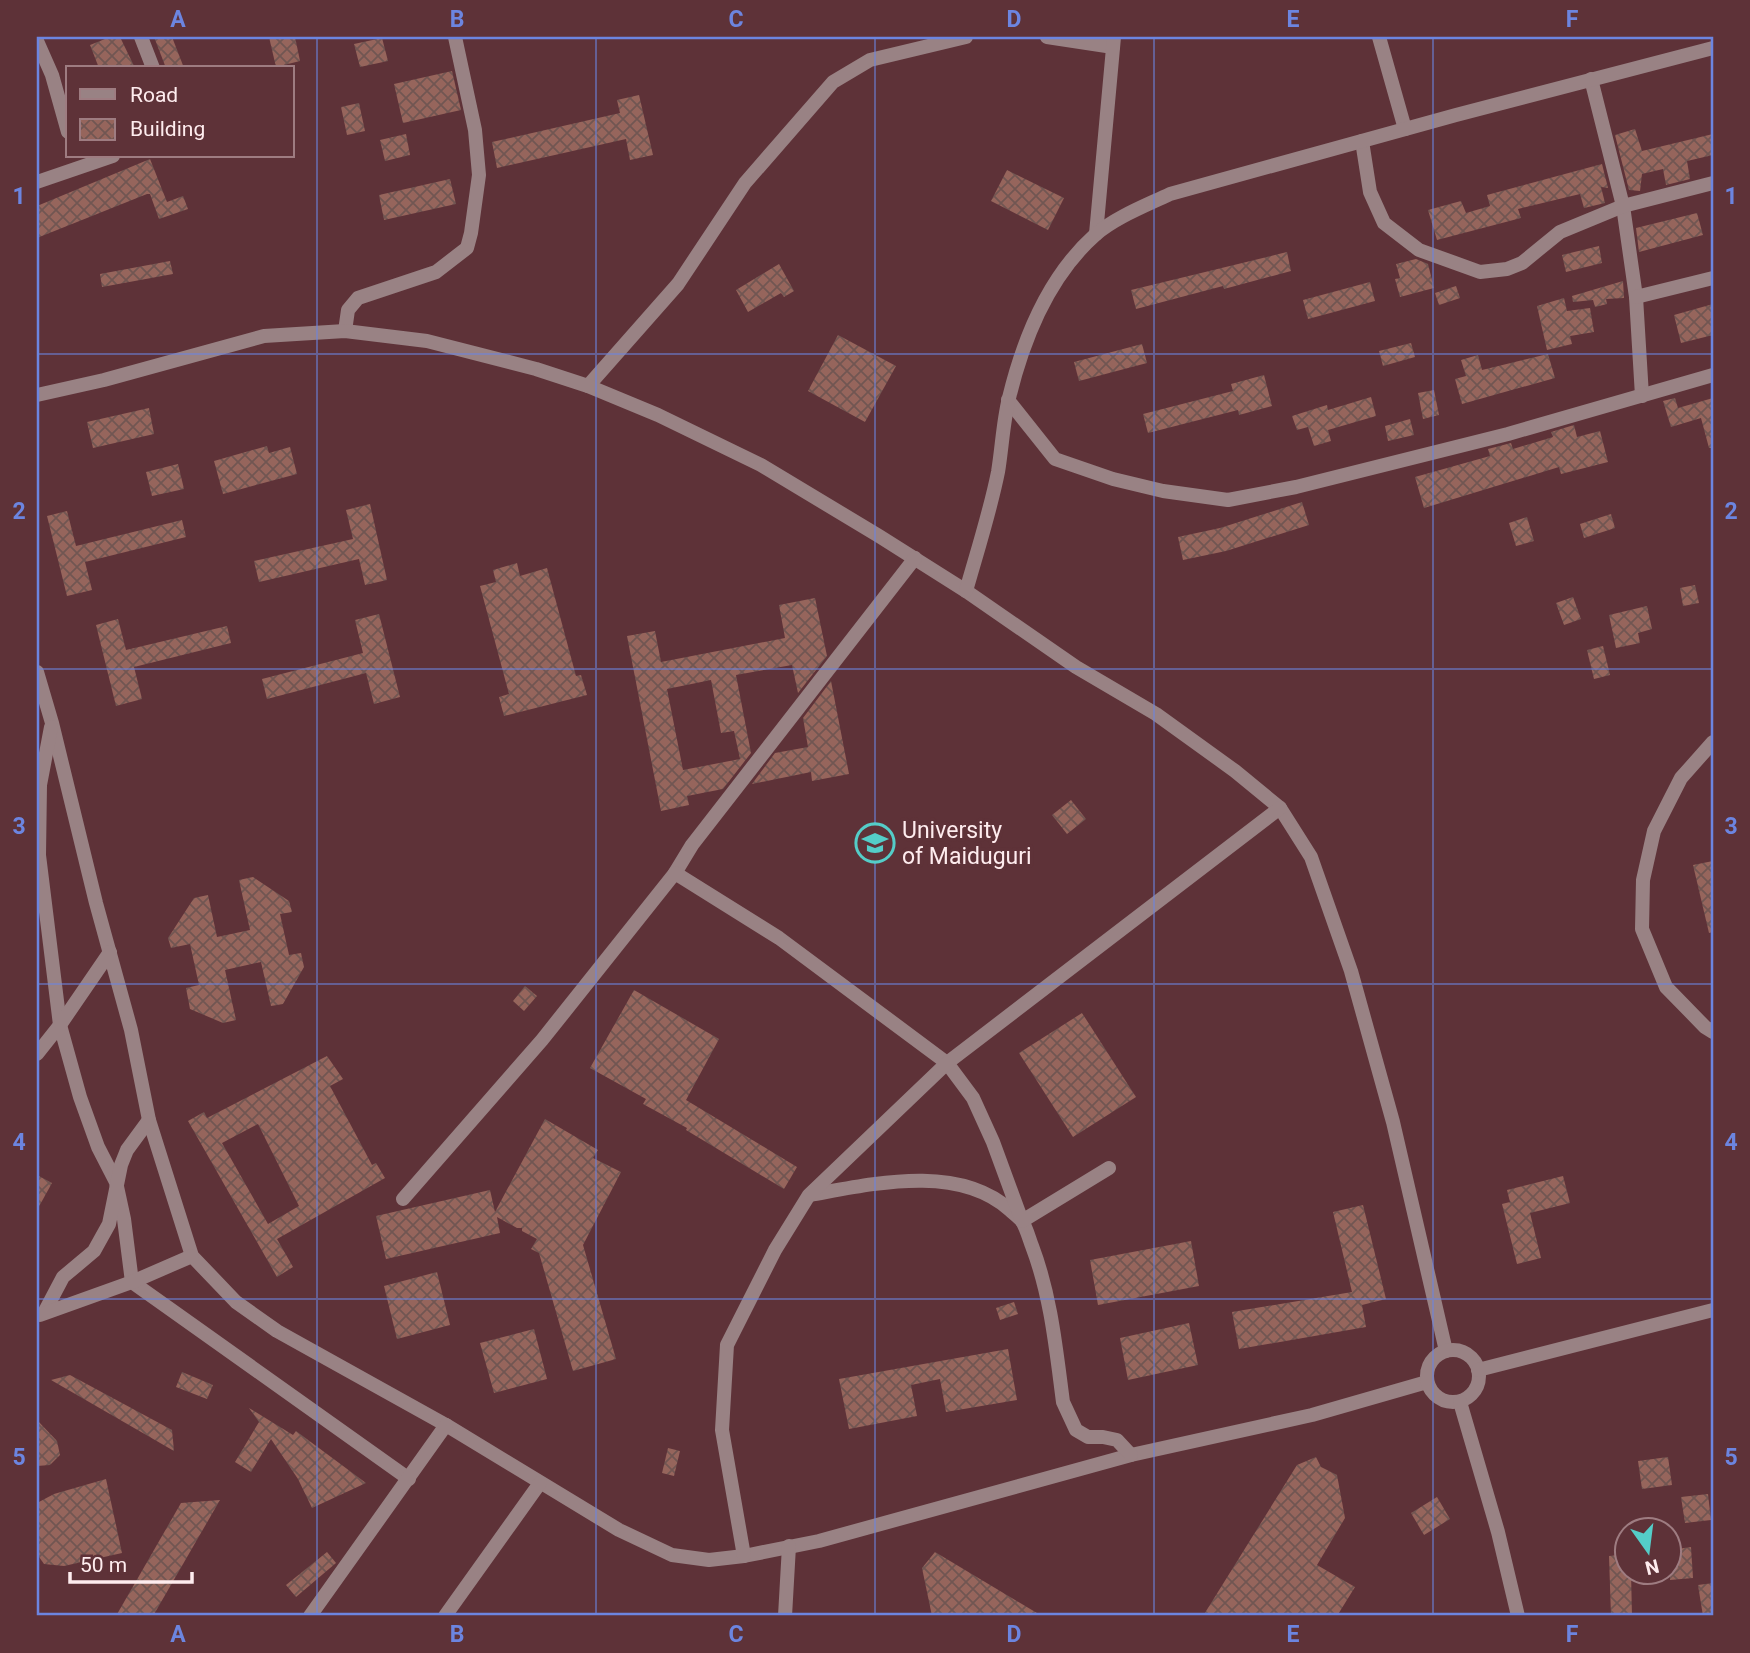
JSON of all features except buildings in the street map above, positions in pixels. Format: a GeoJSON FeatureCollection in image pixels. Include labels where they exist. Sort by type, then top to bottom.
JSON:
{"type":"FeatureCollection","features":[{"type":"Feature","properties":{"kind":"street"},"geometry":{"type":"LineString","coordinates":[[141,37],[151,66]]}},
{"type":"Feature","properties":{"kind":"street"},"geometry":{"type":"LineString","coordinates":[[345,331],[348,310],[358,298],[436,272],[467,247],[478,175],[475,130],[455,37]]}},
{"type":"Feature","properties":{"kind":"street"},"geometry":{"type":"LineString","coordinates":[[588,386],[678,285],[745,183],[833,82],[870,60],[966,37]]}},
{"type":"Feature","properties":{"kind":"street"},"geometry":{"type":"LineString","coordinates":[[1047,37],[1113,42],[1096,234]]}},
{"type":"Feature","properties":{"kind":"street"},"geometry":{"type":"LineString","coordinates":[[1379,37],[1405,129]]}},
{"type":"Feature","properties":{"kind":"street"},"geometry":{"type":"LineString","coordinates":[[37,41],[52,75],[66,125]]}},
{"type":"Feature","properties":{"kind":"street"},"geometry":{"type":"LineString","coordinates":[[966,591],[998,474],[1008,400],[1019,361],[1041,309],[1067,265],[1096,234],[1130,213],[1170,194],[1713,48]]}},
{"type":"Feature","properties":{"kind":"street"},"geometry":{"type":"LineString","coordinates":[[1591,79],[1623,206],[1636,297],[1642,396]]}},
{"type":"Feature","properties":{"kind":"street"},"geometry":{"type":"LineString","coordinates":[[1362,141],[1370,192],[1384,223],[1419,250],[1480,272],[1507,269],[1522,262],[1560,232],[1623,206],[1713,183]]}},
{"type":"Feature","properties":{"kind":"street"},"geometry":{"type":"LineString","coordinates":[[37,182],[77,162],[101,158]]}},
{"type":"Feature","properties":{"kind":"street"},"geometry":{"type":"LineString","coordinates":[[1636,297],[1713,278]]}},
{"type":"Feature","properties":{"kind":"street"},"geometry":{"type":"LineString","coordinates":[[37,395],[104,380],[264,336],[345,331],[427,341],[536,369],[588,386],[658,415],[761,465],[915,558],[1076,667],[1156,714],[1235,771],[1280,808],[1311,858],[1351,971],[1393,1122],[1447,1350]]}},
{"type":"Feature","properties":{"kind":"street"},"geometry":{"type":"LineString","coordinates":[[1008,400],[1055,458],[1113,479],[1163,491],[1228,500],[1296,487],[1482,440],[1713,375]]}},
{"type":"Feature","properties":{"kind":"street"},"geometry":{"type":"LineString","coordinates":[[403,1199],[541,1040],[675,873],[692,845],[915,558]]}},
{"type":"Feature","properties":{"kind":"street"},"geometry":{"type":"LineString","coordinates":[[37,671],[92,890],[131,1030],[149,1120],[192,1255],[236,1302],[277,1331],[446,1425],[620,1530],[672,1555],[709,1560],[744,1556],[819,1541],[1131,1455],[1312,1415],[1427,1382]]}},
{"type":"Feature","properties":{"kind":"street"},"geometry":{"type":"LineString","coordinates":[[52,723],[40,756],[41,908],[60,1025],[80,1097],[98,1147],[116,1182],[132,1282],[409,1479]]}},
{"type":"Feature","properties":{"kind":"street"},"geometry":{"type":"LineString","coordinates":[[1713,742],[1681,778],[1654,831],[1643,880],[1642,929],[1666,987],[1713,1032]]}},
{"type":"Feature","properties":{"kind":"street"},"geometry":{"type":"LineString","coordinates":[[744,1556],[722,1430],[727,1345],[775,1250],[809,1195],[947,1063],[1280,808]]}},
{"type":"Feature","properties":{"kind":"street"},"geometry":{"type":"LineString","coordinates":[[675,873],[779,938],[947,1063],[973,1098],[993,1142],[1038,1261],[1049,1305],[1066,1414],[1083,1436],[1117,1440],[1131,1455]]}},
{"type":"Feature","properties":{"kind":"street"},"geometry":{"type":"LineString","coordinates":[[37,1054],[110,952]]}},
{"type":"Feature","properties":{"kind":"street"},"geometry":{"type":"LineString","coordinates":[[41,1315],[63,1277],[94,1251],[109,1224],[116,1182],[127,1150],[149,1120]]}},
{"type":"Feature","properties":{"kind":"street"},"geometry":{"type":"LineString","coordinates":[[1022,1221],[1109,1168]]}},
{"type":"Feature","properties":{"kind":"street"},"geometry":{"type":"LineString","coordinates":[[809,1195],[876,1183],[936,1181],[972,1188],[1000,1201],[1022,1221]]}},
{"type":"Feature","properties":{"kind":"street"},"geometry":{"type":"LineString","coordinates":[[41,1315],[132,1282],[192,1255]]}},
{"type":"Feature","properties":{"kind":"street"},"geometry":{"type":"LineString","coordinates":[[1478,1370],[1713,1310]]}},
{"type":"Feature","properties":{"kind":"street"},"geometry":{"type":"LineString","coordinates":[[1447,1350],[1466,1353],[1474,1360],[1478,1370],[1476,1390],[1460,1402],[1439,1399],[1431,1392],[1427,1382],[1426,1372],[1430,1363],[1437,1355],[1447,1350]]}},
{"type":"Feature","properties":{"kind":"street"},"geometry":{"type":"LineString","coordinates":[[1460,1402],[1498,1532],[1518,1616]]}},
{"type":"Feature","properties":{"kind":"street"},"geometry":{"type":"LineString","coordinates":[[310,1616],[446,1425]]}},
{"type":"Feature","properties":{"kind":"street"},"geometry":{"type":"LineString","coordinates":[[445,1616],[540,1483]]}},
{"type":"Feature","properties":{"kind":"street"},"geometry":{"type":"LineString","coordinates":[[785,1616],[789,1546]]}},
{"type":"Feature","properties":{"kind":"place","name":"University of Maiduguri"},"geometry":{"type":"Point","coordinates":[875,843]}}]}
